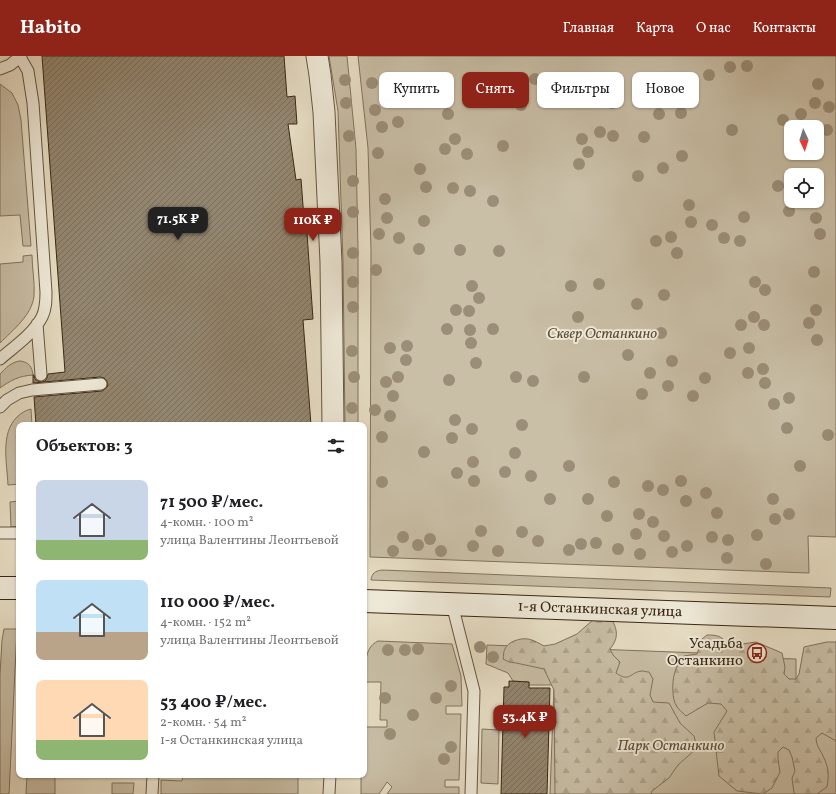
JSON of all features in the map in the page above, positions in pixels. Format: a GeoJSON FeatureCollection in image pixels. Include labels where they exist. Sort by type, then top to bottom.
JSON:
{"type":"FeatureCollection","features":[{"type":"Feature","properties":{"kind":"street"},"geometry":{"type":"LineString","coordinates":[[316,56],[320,75],[324,112],[331,262],[333,422]]}},
{"type":"Feature","properties":{"kind":"street"},"geometry":{"type":"LineString","coordinates":[[0,588],[16,588]]}},
{"type":"Feature","properties":{"kind":"street","name":"1-я Останкинская улица"},"geometry":{"type":"LineString","coordinates":[[367,601],[836,618]]}},
{"type":"Feature","properties":{"kind":"lane"},"geometry":{"type":"LineString","coordinates":[[0,69],[10,65],[20,57],[28,71],[33,103],[46,292],[46,304],[42,316],[37,324],[0,359]]}},
{"type":"Feature","properties":{"kind":"lane"},"geometry":{"type":"LineString","coordinates":[[37,324],[41,375]]}},
{"type":"Feature","properties":{"kind":"lane"},"geometry":{"type":"LineString","coordinates":[[0,407],[7,400],[19,393],[32,390],[101,384]]}},
{"type":"Feature","properties":{"kind":"lane"},"geometry":{"type":"LineString","coordinates":[[0,533],[16,532]]}},
{"type":"Feature","properties":{"kind":"lane"},"geometry":{"type":"LineString","coordinates":[[452,604],[474,691],[471,794]]}},
{"type":"Feature","properties":{"kind":"lane"},"geometry":{"type":"LineString","coordinates":[[152,778],[152,794]]}},
{"type":"Feature","properties":{"kind":"lane"},"geometry":{"type":"LineString","coordinates":[[329,794],[330,778]]}},
{"type":"Feature","properties":{"kind":"green space"},"geometry":{"type":"Polygon","coordinates":[[[329,56],[347,56],[356,149],[358,250],[358,422],[345,422],[343,262],[338,111],[329,56]]]}},
{"type":"Feature","properties":{"kind":"green space","name":"Сквер Останкино"},"geometry":{"type":"Polygon","coordinates":[[[358,56],[836,56],[836,537],[808,536],[809,573],[370,557],[371,250],[368,148],[358,56]]]}},
{"type":"Feature","properties":{"kind":"green space"},"geometry":{"type":"Polygon","coordinates":[[[0,84],[12,93],[18,105],[21,120],[31,246],[23,246],[20,215],[0,216],[0,84]]]}},
{"type":"Feature","properties":{"kind":"green space"},"geometry":{"type":"Polygon","coordinates":[[[32,255],[34,296],[30,310],[21,322],[0,343],[0,264],[23,262],[23,256],[32,255]]]}},
{"type":"Feature","properties":{"kind":"green space"},"geometry":{"type":"Polygon","coordinates":[[[20,361],[26,362],[30,365],[33,375],[15,379],[0,388],[0,374],[11,364],[20,361]]]}},
{"type":"Feature","properties":{"kind":"green space"},"geometry":{"type":"Polygon","coordinates":[[[31,409],[32,422],[16,422],[16,484],[8,485],[6,440],[8,432],[17,417],[31,409]]]}},
{"type":"Feature","properties":{"kind":"green space"},"geometry":{"type":"Polygon","coordinates":[[[16,501],[16,526],[11,527],[10,502],[16,501]]]}},
{"type":"Feature","properties":{"kind":"green space"},"geometry":{"type":"Polygon","coordinates":[[[382,570],[831,588],[830,597],[371,580],[374,573],[382,570]]]}},
{"type":"Feature","properties":{"kind":"green space","name":"Парк Останкино"},"geometry":{"type":"Polygon","coordinates":[[[610,617],[616,629],[616,637],[610,649],[613,655],[620,662],[616,673],[627,677],[642,671],[649,672],[653,679],[650,695],[653,702],[669,703],[680,723],[694,736],[697,748],[678,765],[669,778],[652,791],[651,794],[555,794],[554,690],[544,669],[509,662],[503,659],[504,651],[511,642],[523,639],[533,640],[544,646],[555,644],[577,634],[594,619],[610,617]]]}},
{"type":"Feature","properties":{"kind":"green space"},"geometry":{"type":"Polygon","coordinates":[[[4,629],[16,629],[9,794],[0,794],[0,675],[4,629]]]}},
{"type":"Feature","properties":{"kind":"green space"},"geometry":{"type":"Polygon","coordinates":[[[707,635],[719,636],[728,644],[756,642],[782,653],[785,667],[784,674],[789,679],[796,679],[799,674],[804,647],[827,642],[836,642],[836,741],[822,733],[816,738],[827,768],[827,787],[817,794],[794,793],[792,778],[795,771],[792,757],[789,750],[783,747],[778,752],[780,772],[772,788],[763,794],[737,791],[719,776],[714,732],[727,711],[721,704],[708,703],[686,716],[677,707],[673,696],[674,677],[678,664],[684,656],[697,654],[702,639],[707,635]]]}},
{"type":"Feature","properties":{"kind":"green space"},"geometry":{"type":"Polygon","coordinates":[[[378,641],[452,644],[461,676],[462,706],[446,706],[446,714],[461,714],[459,780],[445,780],[445,787],[459,787],[459,794],[387,794],[392,787],[387,782],[379,794],[361,794],[361,778],[367,778],[367,727],[387,727],[387,720],[380,720],[381,682],[367,682],[367,656],[373,644],[378,641]]]}},
{"type":"Feature","properties":{"kind":"green space","name":"Парк Останкино"},"geometry":{"type":"Polygon","coordinates":[[[487,645],[727,654],[731,657],[796,659],[796,701],[836,660],[836,794],[550,794],[554,685],[529,685],[529,682],[513,681],[508,673],[486,664],[487,645]]]}},
{"type":"Feature","properties":{"kind":"green space"},"geometry":{"type":"Polygon","coordinates":[[[482,729],[499,730],[498,784],[481,783],[482,729]]]}},
{"type":"Feature","properties":{"kind":"green space"},"geometry":{"type":"Polygon","coordinates":[[[27,778],[55,778],[55,794],[26,794],[27,778]]]}},
{"type":"Feature","properties":{"kind":"green space"},"geometry":{"type":"Polygon","coordinates":[[[182,778],[298,778],[298,794],[161,794],[161,780],[182,781],[182,778]]]}},
{"type":"Feature","properties":{"kind":"green space"},"geometry":{"type":"Polygon","coordinates":[[[112,783],[134,783],[133,794],[112,794],[112,783]]]}},
{"type":"Feature","properties":{"kind":"building"},"geometry":{"type":"Polygon","coordinates":[[[42,56],[284,56],[287,97],[295,96],[297,124],[288,124],[296,180],[301,179],[304,219],[306,219],[313,319],[303,320],[311,422],[36,422],[34,397],[102,391],[108,384],[104,378],[100,377],[33,383],[33,375],[35,379],[42,382],[45,381],[48,374],[65,372],[42,56]]]}},
{"type":"Feature","properties":{"kind":"building"},"geometry":{"type":"Polygon","coordinates":[[[509,681],[529,682],[529,688],[550,688],[547,794],[501,794],[504,687],[509,687],[509,681]]]}},
{"type":"Feature","properties":{"kind":"place","name":"Усадьба Останкино"},"geometry":{"type":"Point","coordinates":[757,653]}}]}
